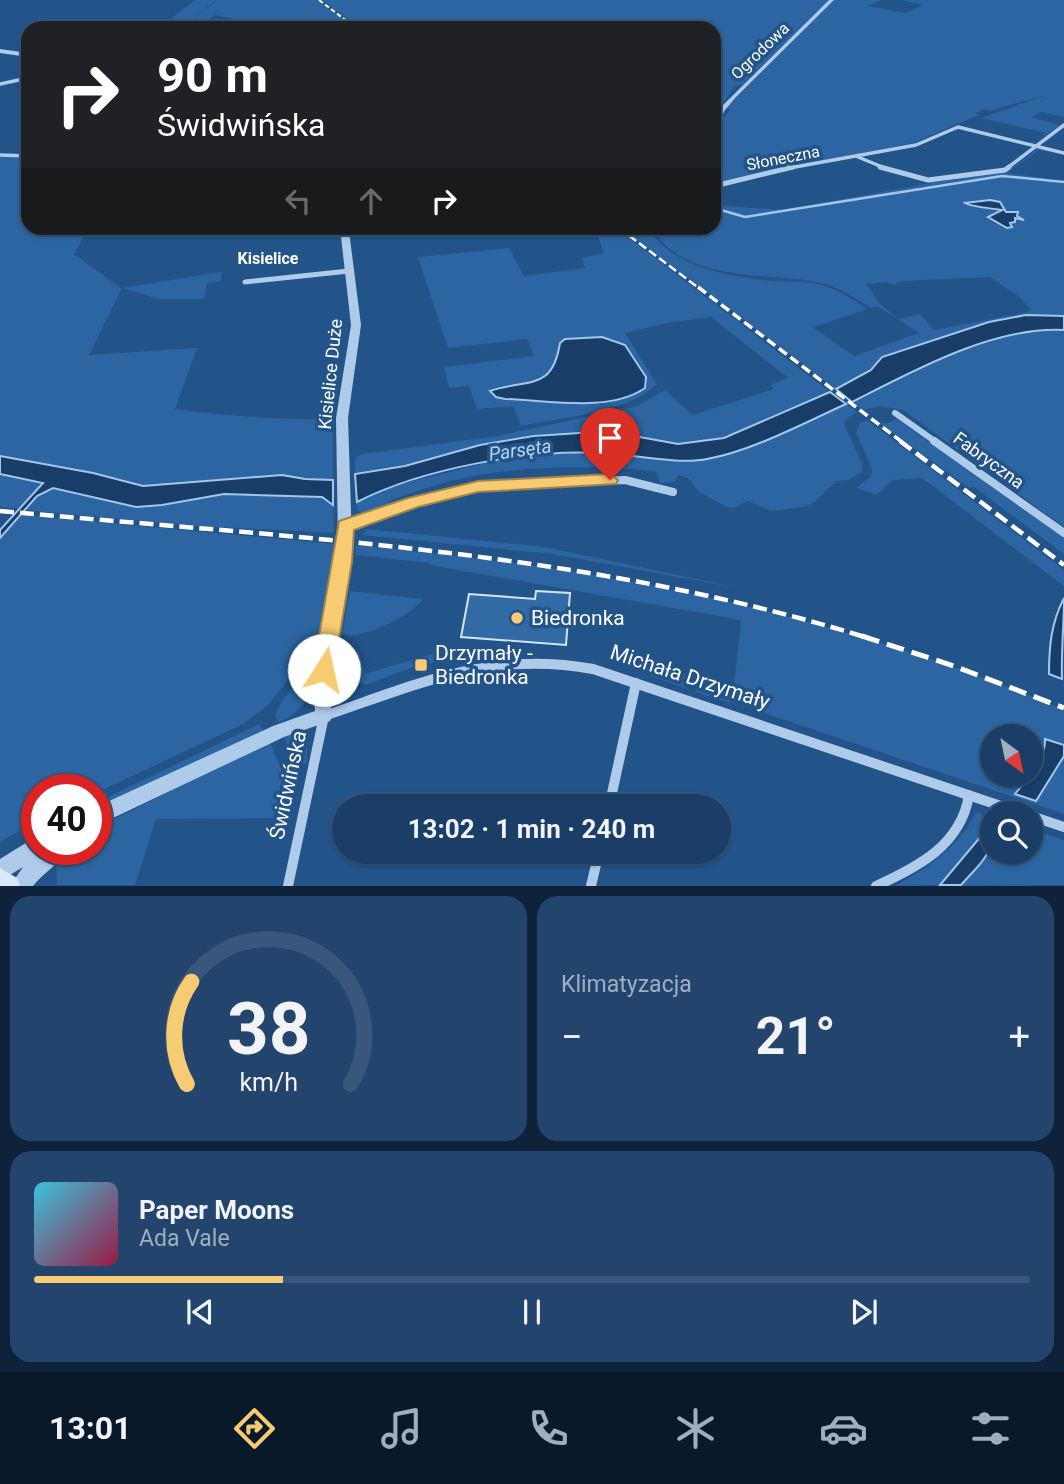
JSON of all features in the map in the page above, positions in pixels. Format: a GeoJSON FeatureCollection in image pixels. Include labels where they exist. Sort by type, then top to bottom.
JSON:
{"type":"FeatureCollection","features":[{"type":"Feature","properties":{"kind":"main road"},"geometry":{"type":"LineString","coordinates":[[0,879],[9,886]]}},
{"type":"Feature","properties":{"kind":"street","name":"Ogrodowa"},"geometry":{"type":"LineString","coordinates":[[721,111],[832,0]]}},
{"type":"Feature","properties":{"kind":"street"},"geometry":{"type":"LineString","coordinates":[[0,51],[21,54]]}},
{"type":"Feature","properties":{"kind":"street"},"geometry":{"type":"LineString","coordinates":[[0,84],[21,80]]}},
{"type":"Feature","properties":{"kind":"street"},"geometry":{"type":"LineString","coordinates":[[858,157],[879,167],[928,180],[1006,170],[1064,125]]}},
{"type":"Feature","properties":{"kind":"street","name":"Słoneczna"},"geometry":{"type":"LineString","coordinates":[[721,184],[773,171],[916,145],[958,127],[1064,153]]}},
{"type":"Feature","properties":{"kind":"street"},"geometry":{"type":"LineString","coordinates":[[0,155],[21,156]]}},
{"type":"Feature","properties":{"kind":"street","name":"Kisielice Duże"},"geometry":{"type":"LineString","coordinates":[[345,235],[356,326],[342,418],[345,519]]}},
{"type":"Feature","properties":{"kind":"street"},"geometry":{"type":"LineString","coordinates":[[246,282],[349,271]]}},
{"type":"Feature","properties":{"kind":"street","name":"Fabryczna"},"geometry":{"type":"LineString","coordinates":[[895,413],[1064,533]]}},
{"type":"Feature","properties":{"kind":"street"},"geometry":{"type":"LineString","coordinates":[[345,519],[487,485],[618,480],[646,483],[673,492]]}},
{"type":"Feature","properties":{"kind":"street","name":"Świdwińska"},"geometry":{"type":"LineString","coordinates":[[288,886],[324,716],[321,686],[343,562],[345,519]]}},
{"type":"Feature","properties":{"kind":"street","name":"Michała Drzymały"},"geometry":{"type":"LineString","coordinates":[[112,811],[271,734],[465,670],[497,663],[541,661],[566,664],[636,683],[987,801]]}},
{"type":"Feature","properties":{"kind":"street"},"geometry":{"type":"LineString","coordinates":[[612,794],[636,683]]}},
{"type":"Feature","properties":{"kind":"street"},"geometry":{"type":"LineString","coordinates":[[876,886],[923,860],[952,837],[965,817],[969,795]]}},
{"type":"Feature","properties":{"kind":"street"},"geometry":{"type":"LineString","coordinates":[[1043,820],[1064,827]]}},
{"type":"Feature","properties":{"kind":"street"},"geometry":{"type":"LineString","coordinates":[[0,871],[21,856]]}},
{"type":"Feature","properties":{"kind":"street"},"geometry":{"type":"LineString","coordinates":[[591,886],[596,864]]}},
{"type":"Feature","properties":{"kind":"street"},"geometry":{"type":"LineString","coordinates":[[20,886],[37,865]]}},
{"type":"Feature","properties":{"kind":"shaded area"},"geometry":{"type":"Polygon","coordinates":[[[195,0],[216,0],[191,21],[168,21],[195,0]]]}},
{"type":"Feature","properties":{"kind":"shaded area"},"geometry":{"type":"Polygon","coordinates":[[[217,0],[317,0],[345,21],[243,21],[215,15],[206,21],[191,21],[217,0]]]}},
{"type":"Feature","properties":{"kind":"shaded area"},"geometry":{"type":"Polygon","coordinates":[[[322,0],[829,0],[742,85],[736,85],[721,105],[721,21],[350,21],[322,0]]]}},
{"type":"Feature","properties":{"kind":"shaded area"},"geometry":{"type":"Polygon","coordinates":[[[834,0],[882,0],[868,6],[906,13],[923,5],[901,0],[1064,0],[1064,117],[1041,112],[1032,117],[1060,125],[1037,141],[1046,133],[981,118],[1046,95],[989,111],[984,109],[975,113],[979,115],[913,143],[721,182],[721,117],[725,117],[730,109],[726,108],[834,0]]]}},
{"type":"Feature","properties":{"kind":"shaded area"},"geometry":{"type":"Polygon","coordinates":[[[1039,148],[1064,155],[1039,150],[1007,173],[1064,181],[1064,316],[1013,317],[926,342],[882,357],[871,370],[836,389],[630,235],[654,235],[672,253],[704,268],[722,273],[775,281],[807,282],[844,294],[867,309],[813,327],[854,356],[919,333],[877,306],[871,308],[831,286],[797,279],[727,272],[704,266],[684,258],[658,235],[721,235],[721,206],[782,210],[931,183],[927,181],[1007,172],[1039,148]],[[990,277],[901,281],[894,285],[887,282],[866,284],[879,303],[898,319],[920,314],[934,330],[1028,312],[1030,309],[1018,296],[990,277]]]}},
{"type":"Feature","properties":{"kind":"shaded area"},"geometry":{"type":"Polygon","coordinates":[[[0,156],[21,158],[21,235],[84,235],[74,254],[121,288],[221,272],[221,281],[207,283],[204,299],[159,299],[122,288],[89,355],[197,348],[175,409],[254,417],[333,419],[333,480],[282,475],[143,486],[93,473],[0,456],[0,156]]]}},
{"type":"Feature","properties":{"kind":"shaded area"},"geometry":{"type":"Polygon","coordinates":[[[595,235],[625,235],[830,392],[724,438],[678,444],[595,432],[534,436],[480,445],[405,466],[355,474],[355,458],[362,454],[498,436],[637,406],[665,390],[692,415],[774,389],[770,385],[788,378],[711,317],[667,323],[625,333],[657,384],[629,402],[593,413],[521,426],[513,406],[477,409],[469,386],[449,388],[444,367],[534,356],[527,339],[448,348],[418,257],[509,248],[524,276],[585,268],[582,258],[604,253],[599,238],[595,235]],[[560,343],[553,366],[547,373],[532,382],[498,389],[505,399],[602,404],[560,343]]]}},
{"type":"Feature","properties":{"kind":"shaded area"},"geometry":{"type":"Polygon","coordinates":[[[1045,329],[1064,330],[1064,527],[903,410],[879,406],[863,410],[852,402],[946,357],[995,340],[1045,329]]]}},
{"type":"Feature","properties":{"kind":"shaded area"},"geometry":{"type":"Polygon","coordinates":[[[846,404],[857,412],[846,419],[844,424],[862,463],[862,472],[849,480],[836,481],[815,502],[804,507],[771,511],[748,501],[734,508],[726,507],[698,491],[688,478],[678,475],[675,482],[660,483],[656,471],[581,467],[480,475],[438,484],[388,501],[390,506],[368,514],[357,511],[357,502],[386,488],[536,453],[581,452],[706,460],[764,440],[846,404]]]}},
{"type":"Feature","properties":{"kind":"shaded area"},"geometry":{"type":"Polygon","coordinates":[[[897,419],[1064,538],[1064,554],[974,487],[969,488],[878,422],[887,423],[897,419]]]}},
{"type":"Feature","properties":{"kind":"shaded area"},"geometry":{"type":"Polygon","coordinates":[[[867,420],[1064,570],[1064,586],[922,478],[892,480],[877,495],[856,488],[870,477],[872,469],[856,432],[860,423],[867,420]]]}},
{"type":"Feature","properties":{"kind":"shaded area"},"geometry":{"type":"Polygon","coordinates":[[[0,474],[43,482],[20,509],[0,507],[0,474]]]}},
{"type":"Feature","properties":{"kind":"shaded area"},"geometry":{"type":"Polygon","coordinates":[[[53,488],[162,505],[224,494],[322,497],[333,505],[334,533],[199,526],[25,510],[37,496],[53,488]]]}},
{"type":"Feature","properties":{"kind":"shaded area"},"geometry":{"type":"Polygon","coordinates":[[[20,515],[334,544],[316,645],[268,705],[243,724],[112,785],[112,774],[21,774],[21,830],[0,842],[0,538],[20,515]]]}},
{"type":"Feature","properties":{"kind":"shaded area"},"geometry":{"type":"Polygon","coordinates":[[[367,529],[545,547],[749,590],[552,554],[362,535],[367,529]]]}},
{"type":"Feature","properties":{"kind":"shaded area"},"geometry":{"type":"Polygon","coordinates":[[[356,545],[572,571],[698,595],[822,626],[945,664],[1064,710],[1064,745],[1045,739],[1043,752],[1043,724],[980,724],[980,786],[758,711],[759,693],[739,687],[730,703],[695,692],[700,678],[734,686],[741,620],[429,563],[356,555],[356,545]]]}},
{"type":"Feature","properties":{"kind":"shaded area"},"geometry":{"type":"Polygon","coordinates":[[[350,591],[423,599],[409,612],[386,625],[361,634],[342,634],[350,591]]]}},
{"type":"Feature","properties":{"kind":"shaded area"},"geometry":{"type":"Polygon","coordinates":[[[353,649],[359,652],[365,674],[438,652],[463,649],[465,655],[414,667],[365,685],[343,672],[346,651],[353,649]]]}},
{"type":"Feature","properties":{"kind":"shaded area"},"geometry":{"type":"Polygon","coordinates":[[[650,666],[688,675],[685,688],[650,676],[650,666]]]}},
{"type":"Feature","properties":{"kind":"shaded area"},"geometry":{"type":"Polygon","coordinates":[[[305,680],[314,680],[306,700],[298,710],[279,722],[275,716],[283,700],[295,685],[305,680]]]}},
{"type":"Feature","properties":{"kind":"shaded area"},"geometry":{"type":"Polygon","coordinates":[[[259,724],[263,730],[112,801],[112,795],[259,724]]]}},
{"type":"Feature","properties":{"kind":"shaded area"},"geometry":{"type":"Polygon","coordinates":[[[293,734],[308,740],[306,764],[297,761],[289,751],[284,737],[293,734]]]}},
{"type":"Feature","properties":{"kind":"shaded area"},"geometry":{"type":"Polygon","coordinates":[[[270,742],[285,779],[277,818],[156,819],[135,885],[57,885],[56,865],[112,865],[112,820],[270,742]]]}},
{"type":"Feature","properties":{"kind":"shaded area"},"geometry":{"type":"Polygon","coordinates":[[[1064,755],[1064,814],[1043,807],[1043,801],[1036,801],[1064,755]]]}},
{"type":"Feature","properties":{"kind":"shaded area"},"geometry":{"type":"Polygon","coordinates":[[[987,788],[1020,788],[1016,794],[1036,801],[1025,801],[987,788]]]}},
{"type":"Feature","properties":{"kind":"shaded area"},"geometry":{"type":"Polygon","coordinates":[[[976,812],[980,813],[980,837],[940,885],[895,886],[942,855],[976,812]]]}},
{"type":"Feature","properties":{"kind":"shaded area"},"geometry":{"type":"Polygon","coordinates":[[[1043,833],[1064,840],[1064,885],[961,886],[980,863],[1043,864],[1043,833]]]}},
{"type":"Feature","properties":{"kind":"water"},"geometry":{"type":"Polygon","coordinates":[[[990,200],[1000,202],[1006,212],[1018,212],[1017,216],[1024,220],[1015,218],[1015,222],[1010,223],[1012,227],[1007,228],[988,217],[1002,210],[965,203],[990,200]]]}},
{"type":"Feature","properties":{"kind":"water"},"geometry":{"type":"Polygon","coordinates":[[[1026,315],[1064,316],[1064,330],[1010,335],[982,343],[927,365],[852,402],[836,389],[871,370],[882,357],[989,322],[1026,315]]]}},
{"type":"Feature","properties":{"kind":"water"},"geometry":{"type":"Polygon","coordinates":[[[602,337],[625,345],[646,377],[645,388],[630,396],[596,403],[505,399],[496,397],[490,391],[545,376],[556,359],[560,343],[565,339],[602,337]]]}},
{"type":"Feature","properties":{"kind":"water","name":"Parsęta"},"geometry":{"type":"Polygon","coordinates":[[[830,392],[846,404],[778,436],[742,450],[707,459],[682,461],[600,453],[541,454],[508,458],[412,480],[357,502],[355,474],[405,466],[480,445],[534,436],[595,432],[678,444],[724,438],[830,392]]]}},
{"type":"Feature","properties":{"kind":"water"},"geometry":{"type":"Polygon","coordinates":[[[0,456],[93,473],[143,486],[282,475],[333,480],[333,505],[322,497],[224,494],[136,507],[53,488],[37,496],[0,538],[0,530],[43,483],[0,474],[0,456]]]}},
{"type":"Feature","properties":{"kind":"water"},"geometry":{"type":"Polygon","coordinates":[[[1064,598],[1062,679],[1049,674],[1049,664],[1054,626],[1064,598]]]}},
{"type":"Feature","properties":{"kind":"water"},"geometry":{"type":"Polygon","coordinates":[[[1045,739],[1064,745],[1064,756],[1036,801],[1015,794],[1020,788],[1043,788],[1045,739]]]}},
{"type":"Feature","properties":{"kind":"water"},"geometry":{"type":"Polygon","coordinates":[[[980,837],[980,864],[961,885],[940,885],[980,837]]]}},
{"type":"Feature","properties":{"kind":"building","name":"Biedronka"},"geometry":{"type":"Polygon","coordinates":[[[536,591],[570,593],[566,645],[461,637],[469,594],[535,599],[536,591]]]}},
{"type":"Feature","properties":{"kind":"waterway"},"geometry":{"type":"LineString","coordinates":[[721,210],[745,217],[1002,176],[1064,182]]}},
{"type":"Feature","properties":{"kind":"railway"},"geometry":{"type":"LineString","coordinates":[[319,0],[347,21]]}},
{"type":"Feature","properties":{"kind":"railway"},"geometry":{"type":"LineString","coordinates":[[628,235],[700,289]]}},
{"type":"Feature","properties":{"kind":"railway"},"geometry":{"type":"LineString","coordinates":[[698,287],[902,442]]}},
{"type":"Feature","properties":{"kind":"railway"},"geometry":{"type":"LineString","coordinates":[[900,441],[1064,565]]}},
{"type":"Feature","properties":{"kind":"railway"},"geometry":{"type":"LineString","coordinates":[[0,511],[329,540],[546,566],[762,608],[868,638]]}},
{"type":"Feature","properties":{"kind":"railway"},"geometry":{"type":"LineString","coordinates":[[862,636],[954,666],[1064,708]]}},
{"type":"Feature","properties":{"kind":"place","name":"Biedronka"},"geometry":{"type":"Point","coordinates":[517,618]}},
{"type":"Feature","properties":{"kind":"place","name":"Drzymały - Biedronka"},"geometry":{"type":"Point","coordinates":[421,665]}},
{"type":"Feature","properties":{"kind":"district","name":"Kisielice"},"geometry":{"type":"Point","coordinates":[268,258]}},
{"type":"Feature","properties":{"kind":"route"},"geometry":{"type":"LineString","coordinates":[[324,670],[343,562],[345,526],[414,502],[478,486],[610,480]]}}]}
